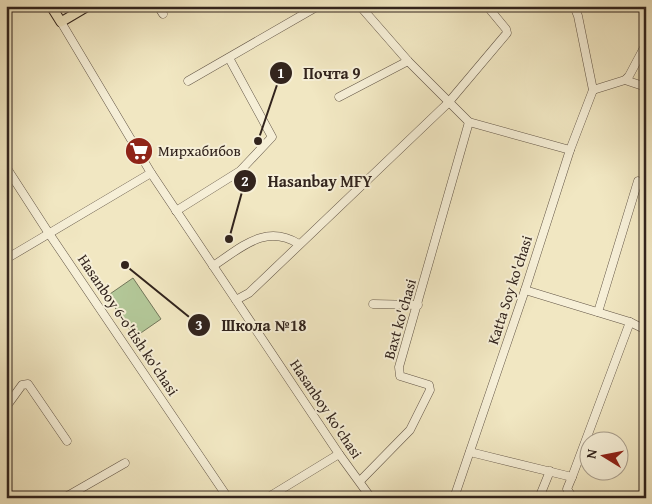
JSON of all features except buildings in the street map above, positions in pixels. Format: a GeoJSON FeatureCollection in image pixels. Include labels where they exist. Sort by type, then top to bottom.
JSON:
{"type":"FeatureCollection","features":[{"type":"Feature","properties":{"kind":"main road","name":"Hasanboy ko'chasi"},"geometry":{"type":"LineString","coordinates":[[51,6],[61,22]]}},
{"type":"Feature","properties":{"kind":"main road"},"geometry":{"type":"LineString","coordinates":[[61,22],[88,6]]}},
{"type":"Feature","properties":{"kind":"street"},"geometry":{"type":"LineString","coordinates":[[188,81],[318,6]]}},
{"type":"Feature","properties":{"kind":"street"},"geometry":{"type":"LineString","coordinates":[[360,6],[408,61],[469,122],[570,150]]}},
{"type":"Feature","properties":{"kind":"street"},"geometry":{"type":"LineString","coordinates":[[236,300],[249,293],[448,103],[507,33],[506,29],[487,6]]}},
{"type":"Feature","properties":{"kind":"street"},"geometry":{"type":"LineString","coordinates":[[574,6],[578,16],[593,90],[624,80],[633,72],[646,44]]}},
{"type":"Feature","properties":{"kind":"street","name":"Hasanboy ko'chasi"},"geometry":{"type":"LineString","coordinates":[[61,22],[151,173],[339,454],[371,498]]}},
{"type":"Feature","properties":{"kind":"street"},"geometry":{"type":"LineString","coordinates":[[176,211],[240,171],[272,137],[229,58]]}},
{"type":"Feature","properties":{"kind":"street"},"geometry":{"type":"LineString","coordinates":[[339,97],[408,61]]}},
{"type":"Feature","properties":{"kind":"street"},"geometry":{"type":"LineString","coordinates":[[624,80],[646,86]]}},
{"type":"Feature","properties":{"kind":"street","name":"Katta Soy ko'chasi"},"geometry":{"type":"LineString","coordinates":[[454,498],[525,290],[570,150],[593,90]]}},
{"type":"Feature","properties":{"kind":"street","name":"Baxt ko'chasi"},"geometry":{"type":"LineString","coordinates":[[360,481],[410,430],[430,390],[429,384],[400,376],[399,367],[469,122]]}},
{"type":"Feature","properties":{"kind":"street","name":"Hasanboy 6-o'tish ko'chasi"},"geometry":{"type":"LineString","coordinates":[[6,167],[228,498]]}},
{"type":"Feature","properties":{"kind":"street"},"geometry":{"type":"LineString","coordinates":[[6,258],[151,173]]}},
{"type":"Feature","properties":{"kind":"street"},"geometry":{"type":"LineString","coordinates":[[598,312],[638,181]]}},
{"type":"Feature","properties":{"kind":"street"},"geometry":{"type":"LineString","coordinates":[[213,266],[253,239],[265,236],[288,237],[299,244]]}},
{"type":"Feature","properties":{"kind":"street"},"geometry":{"type":"LineString","coordinates":[[525,290],[630,322],[646,330]]}},
{"type":"Feature","properties":{"kind":"street"},"geometry":{"type":"LineString","coordinates":[[373,304],[418,305]]}},
{"type":"Feature","properties":{"kind":"street"},"geometry":{"type":"LineString","coordinates":[[573,498],[567,489],[630,322]]}},
{"type":"Feature","properties":{"kind":"street"},"geometry":{"type":"LineString","coordinates":[[6,407],[22,385],[28,384],[67,441]]}},
{"type":"Feature","properties":{"kind":"street"},"geometry":{"type":"LineString","coordinates":[[470,452],[550,470],[572,477]]}},
{"type":"Feature","properties":{"kind":"street"},"geometry":{"type":"LineString","coordinates":[[267,498],[339,454]]}},
{"type":"Feature","properties":{"kind":"street"},"geometry":{"type":"LineString","coordinates":[[64,498],[125,463]]}},
{"type":"Feature","properties":{"kind":"street"},"geometry":{"type":"LineString","coordinates":[[539,498],[550,470]]}},
{"type":"Feature","properties":{"kind":"green space"},"geometry":{"type":"Polygon","coordinates":[[[133,278],[161,319],[135,337],[107,296],[133,278]]]}},
{"type":"Feature","properties":{"kind":"place","name":"Почта 9"},"geometry":{"type":"Point","coordinates":[258,141]}},
{"type":"Feature","properties":{"kind":"place","name":"Мирхабибов"},"geometry":{"type":"Point","coordinates":[139,151]}},
{"type":"Feature","properties":{"kind":"place","name":"Hasanbay MFY"},"geometry":{"type":"Point","coordinates":[229,239]}},
{"type":"Feature","properties":{"kind":"place","name":"Школа №18"},"geometry":{"type":"Point","coordinates":[125,265]}}]}
